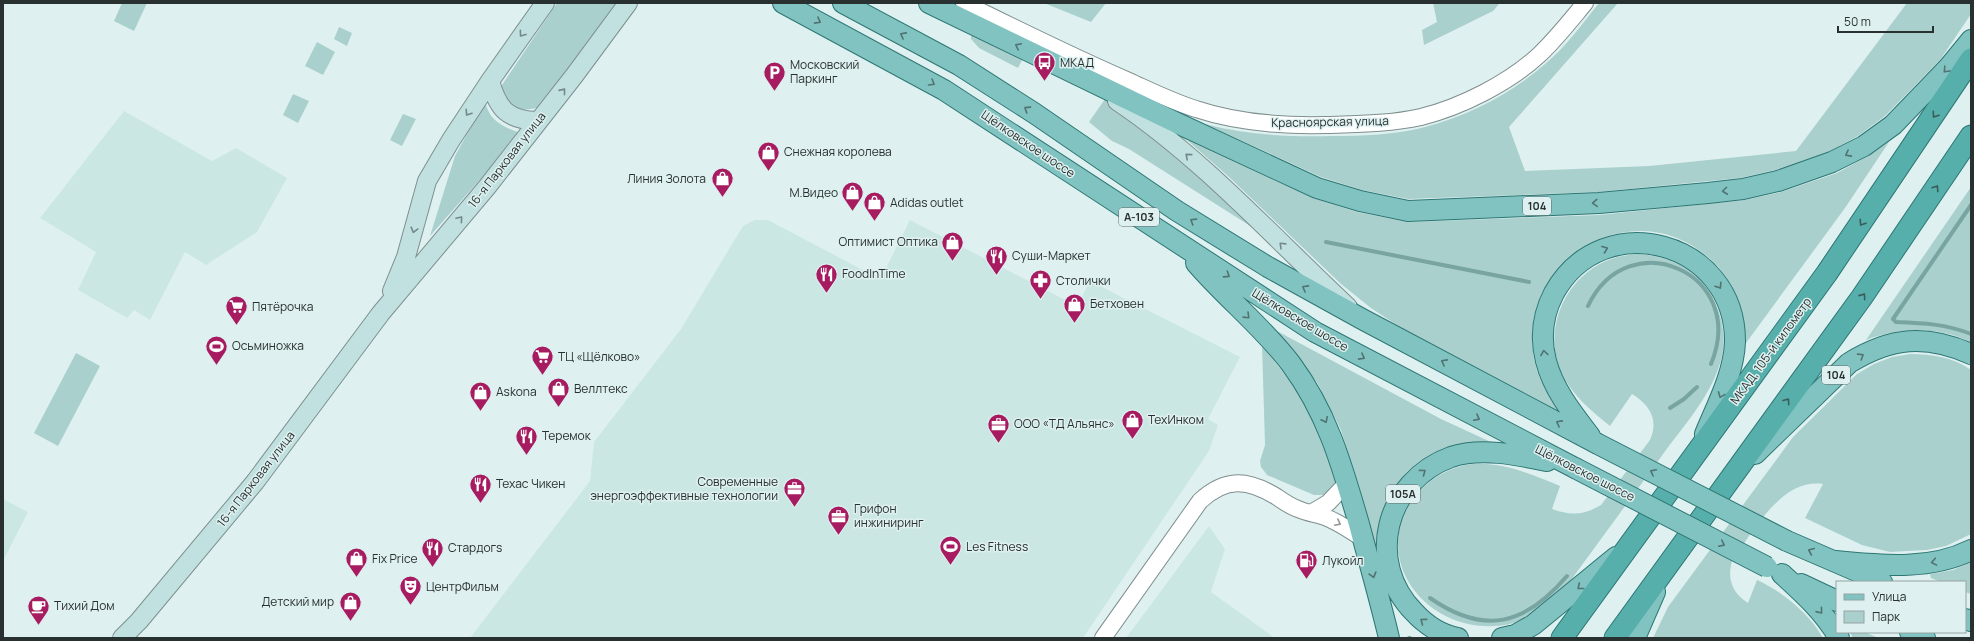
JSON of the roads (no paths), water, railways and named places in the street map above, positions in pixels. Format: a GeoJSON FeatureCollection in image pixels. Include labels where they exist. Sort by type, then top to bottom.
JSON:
{"type":"FeatureCollection","features":[{"type":"Feature","properties":{"kind":"highway","name":"МКАД, 105-й километр"},"geometry":{"type":"LineString","coordinates":[[1562,638],[1632,544],[1827,273],[1971,59]]}},
{"type":"Feature","properties":{"kind":"highway"},"geometry":{"type":"LineString","coordinates":[[1614,638],[1862,297],[1971,136]]}},
{"type":"Feature","properties":{"kind":"main road","name":"16-я Парковая улица"},"geometry":{"type":"LineString","coordinates":[[381,313],[406,257],[427,181],[451,140],[490,80],[545,3]]}},
{"type":"Feature","properties":{"kind":"main road","name":"16-я Парковая улица"},"geometry":{"type":"LineString","coordinates":[[122,638],[140,621],[256,482],[381,313],[487,187],[574,76],[628,3]]}},
{"type":"Feature","properties":{"kind":"main road","name":"Щёлковское шоссе"},"geometry":{"type":"LineString","coordinates":[[783,3],[944,90],[1314,332],[1572,467],[1836,601]]}},
{"type":"Feature","properties":{"kind":"main road"},"geometry":{"type":"LineString","coordinates":[[843,3],[958,65],[1034,114],[1184,215],[1268,267],[1362,320],[1787,541],[1880,581]]}},
{"type":"Feature","properties":{"kind":"main road"},"geometry":{"type":"LineString","coordinates":[[929,3],[1078,75],[1127,108],[1167,138],[1221,185],[1362,320]]}},
{"type":"Feature","properties":{"kind":"main road","name":"104"},"geometry":{"type":"LineString","coordinates":[[1078,75],[1317,188],[1360,201],[1408,211],[1460,210],[1622,201],[1743,189],[1778,181],[1832,162],[1870,141],[1893,125],[1948,68],[1971,40]]}},
{"type":"Feature","properties":{"kind":"main road"},"geometry":{"type":"LineString","coordinates":[[490,80],[496,100],[506,113],[523,120],[538,121]]}},
{"type":"Feature","properties":{"kind":"main road"},"geometry":{"type":"LineString","coordinates":[[1595,442],[1574,415],[1550,376],[1543,345],[1546,314],[1559,286],[1580,263],[1593,254],[1622,244],[1638,242],[1653,244],[1683,253],[1708,272],[1726,297],[1731,312],[1734,327],[1733,358],[1723,391],[1697,454]]}},
{"type":"Feature","properties":{"kind":"main road"},"geometry":{"type":"LineString","coordinates":[[1183,246],[1219,289],[1269,338],[1309,390],[1332,434],[1347,483],[1389,638]]}},
{"type":"Feature","properties":{"kind":"main road","name":"104"},"geometry":{"type":"LineString","coordinates":[[1731,478],[1839,373],[1850,363],[1868,352],[1888,344],[1909,340],[1931,341],[1952,346],[1971,354]]}},
{"type":"Feature","properties":{"kind":"main road","name":"105A"},"geometry":{"type":"LineString","coordinates":[[1458,638],[1437,630],[1420,619],[1406,604],[1395,587],[1389,568],[1386,548],[1387,535],[1394,509],[1404,492],[1417,477],[1434,465],[1452,457],[1472,453],[1525,457],[1572,467]]}},
{"type":"Feature","properties":{"kind":"main road"},"geometry":{"type":"LineString","coordinates":[[1502,638],[1515,635],[1533,625],[1632,544]]}},
{"type":"Feature","properties":{"kind":"main road"},"geometry":{"type":"LineString","coordinates":[[1835,561],[1890,565],[1929,563],[1950,559],[1971,550]]}},
{"type":"Feature","properties":{"kind":"main road"},"geometry":{"type":"LineString","coordinates":[[1635,638],[1665,569]]}},
{"type":"Feature","properties":{"kind":"main road"},"geometry":{"type":"LineString","coordinates":[[1775,571],[1813,602],[1831,624],[1836,633]]}},
{"type":"Feature","properties":{"kind":"main road"},"geometry":{"type":"LineString","coordinates":[[1912,633],[1925,638]]}},
{"type":"Feature","properties":{"kind":"street","name":"Красноярская улица"},"geometry":{"type":"LineString","coordinates":[[972,6],[1080,60],[1195,109],[1227,118],[1259,123],[1320,125],[1366,124],[1421,117],[1446,109],[1476,96],[1499,84],[1538,56],[1558,36],[1585,3]]}},
{"type":"Feature","properties":{"kind":"street"},"geometry":{"type":"LineString","coordinates":[[1103,638],[1200,501],[1210,492],[1231,483],[1249,484],[1263,489],[1288,505],[1340,524],[1362,538]]}},
{"type":"Feature","properties":{"kind":"street"},"geometry":{"type":"LineString","coordinates":[[1311,513],[1328,503],[1347,483]]}},
{"type":"Feature","properties":{"kind":"waterway"},"geometry":{"type":"LineString","coordinates":[[1971,205],[1893,319],[1896,322],[1943,326],[1971,334]]}},
{"type":"Feature","properties":{"kind":"waterway"},"geometry":{"type":"LineString","coordinates":[[1326,242],[1529,282]]}},
{"type":"Feature","properties":{"kind":"waterway"},"geometry":{"type":"LineString","coordinates":[[1588,306],[1606,280],[1629,266],[1655,263],[1679,269],[1699,283],[1713,305],[1718,332],[1711,364]]}},
{"type":"Feature","properties":{"kind":"waterway"},"geometry":{"type":"LineString","coordinates":[[1670,408],[1684,399],[1697,387]]}},
{"type":"Feature","properties":{"kind":"waterway"},"geometry":{"type":"LineString","coordinates":[[1430,598],[1450,610],[1469,617],[1486,621],[1503,620],[1520,615],[1536,605],[1551,593],[1567,576]]}},
{"type":"Feature","properties":{"kind":"place","name":"МКАД"},"geometry":{"type":"Point","coordinates":[1044,82]}},
{"type":"Feature","properties":{"kind":"place","name":"Московский Паркинг"},"geometry":{"type":"Point","coordinates":[774,92]}},
{"type":"Feature","properties":{"kind":"place","name":"Снежная королева"},"geometry":{"type":"Point","coordinates":[768,172]}},
{"type":"Feature","properties":{"kind":"place","name":"Линия Золота"},"geometry":{"type":"Point","coordinates":[722,198]}},
{"type":"Feature","properties":{"kind":"place","name":"М.Видео"},"geometry":{"type":"Point","coordinates":[853,212]}},
{"type":"Feature","properties":{"kind":"place","name":"Adidas outlet"},"geometry":{"type":"Point","coordinates":[875,222]}},
{"type":"Feature","properties":{"kind":"place","name":"Оптимист Оптика"},"geometry":{"type":"Point","coordinates":[953,262]}},
{"type":"Feature","properties":{"kind":"place","name":"Суши-Маркет"},"geometry":{"type":"Point","coordinates":[996,276]}},
{"type":"Feature","properties":{"kind":"place","name":"FoodInTime"},"geometry":{"type":"Point","coordinates":[827,294]}},
{"type":"Feature","properties":{"kind":"place","name":"Столички"},"geometry":{"type":"Point","coordinates":[1040,300]}},
{"type":"Feature","properties":{"kind":"place","name":"Бетховен"},"geometry":{"type":"Point","coordinates":[1074,324]}},
{"type":"Feature","properties":{"kind":"place","name":"Пятёрочка"},"geometry":{"type":"Point","coordinates":[237,326]}},
{"type":"Feature","properties":{"kind":"place","name":"Осьминожка"},"geometry":{"type":"Point","coordinates":[217,366]}},
{"type":"Feature","properties":{"kind":"place","name":"ТЦ «Щёлково»"},"geometry":{"type":"Point","coordinates":[543,376]}},
{"type":"Feature","properties":{"kind":"place","name":"Веллтекс"},"geometry":{"type":"Point","coordinates":[558,408]}},
{"type":"Feature","properties":{"kind":"place","name":"Askona"},"geometry":{"type":"Point","coordinates":[481,412]}},
{"type":"Feature","properties":{"kind":"place","name":"ТехИнком"},"geometry":{"type":"Point","coordinates":[1133,440]}},
{"type":"Feature","properties":{"kind":"place","name":"ООО «ТД Альянс»"},"geometry":{"type":"Point","coordinates":[998,444]}},
{"type":"Feature","properties":{"kind":"place","name":"Теремок"},"geometry":{"type":"Point","coordinates":[527,456]}},
{"type":"Feature","properties":{"kind":"place","name":"Техас Чикен"},"geometry":{"type":"Point","coordinates":[480,504]}},
{"type":"Feature","properties":{"kind":"place","name":"Современные энергоэффективные технологии"},"geometry":{"type":"Point","coordinates":[794,508]}},
{"type":"Feature","properties":{"kind":"place","name":"Грифон инжиниринг"},"geometry":{"type":"Point","coordinates":[839,536]}},
{"type":"Feature","properties":{"kind":"place","name":"Les Fitness"},"geometry":{"type":"Point","coordinates":[950,566]}},
{"type":"Feature","properties":{"kind":"place","name":"Стардогs"},"geometry":{"type":"Point","coordinates":[433,568]}},
{"type":"Feature","properties":{"kind":"place","name":"Fix Price"},"geometry":{"type":"Point","coordinates":[357,578]}},
{"type":"Feature","properties":{"kind":"place","name":"Лукойл"},"geometry":{"type":"Point","coordinates":[1307,580]}},
{"type":"Feature","properties":{"kind":"place","name":"ЦентрФильм"},"geometry":{"type":"Point","coordinates":[410,606]}},
{"type":"Feature","properties":{"kind":"place","name":"Детский мир"},"geometry":{"type":"Point","coordinates":[350,622]}},
{"type":"Feature","properties":{"kind":"place","name":"Тихий Дом"},"geometry":{"type":"Point","coordinates":[38,626]}}]}
